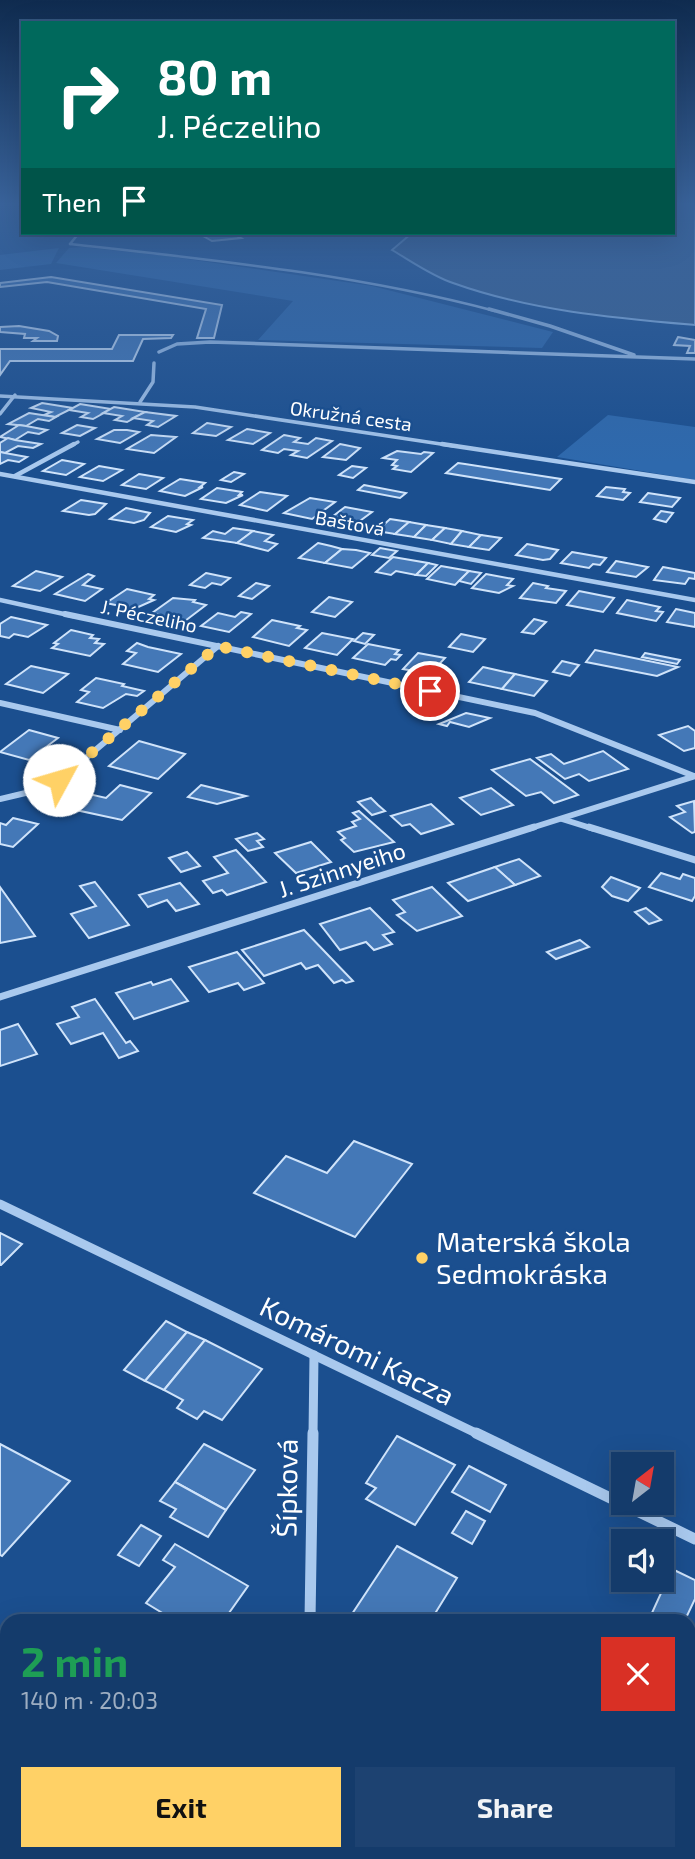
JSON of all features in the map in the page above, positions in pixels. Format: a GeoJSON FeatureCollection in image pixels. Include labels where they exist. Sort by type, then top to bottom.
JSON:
{"type":"FeatureCollection","features":[{"type":"Feature","properties":{"kind":"street"},"geometry":{"type":"LineString","coordinates":[[400,290],[537,321],[634,355]]}},
{"type":"Feature","properties":{"kind":"street"},"geometry":{"type":"LineString","coordinates":[[159,352],[170,345],[187,342],[695,359]]}},
{"type":"Feature","properties":{"kind":"street"},"geometry":{"type":"LineString","coordinates":[[141,402],[153,382],[154,363]]}},
{"type":"Feature","properties":{"kind":"street","name":"Okružná cesta"},"geometry":{"type":"LineString","coordinates":[[0,396],[141,402],[289,421],[695,482]]}},
{"type":"Feature","properties":{"kind":"street"},"geometry":{"type":"LineString","coordinates":[[0,414],[15,396]]}},
{"type":"Feature","properties":{"kind":"street"},"geometry":{"type":"LineString","coordinates":[[14,477],[78,442]]}},
{"type":"Feature","properties":{"kind":"street","name":"Baštová"},"geometry":{"type":"LineString","coordinates":[[0,474],[695,600]]}},
{"type":"Feature","properties":{"kind":"street","name":"J. Péczeliho"},"geometry":{"type":"LineString","coordinates":[[0,600],[535,713],[695,776]]}},
{"type":"Feature","properties":{"kind":"street"},"geometry":{"type":"LineString","coordinates":[[0,799],[34,791],[59,780],[218,646]]}},
{"type":"Feature","properties":{"kind":"street"},"geometry":{"type":"LineString","coordinates":[[0,703],[120,730]]}},
{"type":"Feature","properties":{"kind":"street","name":"J. Szinnyeiho"},"geometry":{"type":"LineString","coordinates":[[0,997],[695,776]]}},
{"type":"Feature","properties":{"kind":"street"},"geometry":{"type":"LineString","coordinates":[[562,818],[695,860]]}},
{"type":"Feature","properties":{"kind":"street","name":"Komáromi Kacza"},"geometry":{"type":"LineString","coordinates":[[0,1204],[695,1539]]}},
{"type":"Feature","properties":{"kind":"street","name":"Šípková"},"geometry":{"type":"LineString","coordinates":[[310,1614],[314,1356]]}},
{"type":"Feature","properties":{"kind":"shaded area"},"geometry":{"type":"Polygon","coordinates":[[[223,290],[387,290],[553,332],[542,348],[258,340],[293,301],[223,290]]]}},
{"type":"Feature","properties":{"kind":"shaded area"},"geometry":{"type":"Polygon","coordinates":[[[473,290],[695,290],[695,325],[542,307],[473,290]]]}},
{"type":"Feature","properties":{"kind":"shaded area"},"geometry":{"type":"Polygon","coordinates":[[[608,415],[695,427],[695,480],[557,457],[608,415]]]}},
{"type":"Feature","properties":{"kind":"building"},"geometry":{"type":"Polygon","coordinates":[[[93,290],[129,290],[222,305],[214,338],[197,338],[206,309],[93,290]]]}},
{"type":"Feature","properties":{"kind":"building"},"geometry":{"type":"Polygon","coordinates":[[[19,326],[49,331],[58,336],[57,341],[33,341],[37,338],[0,332],[0,327],[19,326]]]}},
{"type":"Feature","properties":{"kind":"building"},"geometry":{"type":"Polygon","coordinates":[[[119,335],[173,335],[171,338],[143,339],[133,361],[10,361],[0,375],[0,349],[112,349],[119,335]]]}},
{"type":"Feature","properties":{"kind":"building"},"geometry":{"type":"Polygon","coordinates":[[[678,337],[695,340],[695,353],[687,353],[690,346],[674,345],[678,337]]]}},
{"type":"Feature","properties":{"kind":"building"},"geometry":{"type":"Polygon","coordinates":[[[42,403],[73,408],[55,417],[44,415],[51,412],[31,408],[42,403]]]}},
{"type":"Feature","properties":{"kind":"building"},"geometry":{"type":"Polygon","coordinates":[[[80,404],[111,409],[93,419],[81,417],[88,413],[69,410],[80,404]]]}},
{"type":"Feature","properties":{"kind":"building"},"geometry":{"type":"Polygon","coordinates":[[[114,407],[145,412],[127,422],[115,420],[122,416],[103,413],[114,407]]]}},
{"type":"Feature","properties":{"kind":"building"},"geometry":{"type":"Polygon","coordinates":[[[145,412],[176,416],[158,427],[147,425],[153,421],[133,418],[145,412]]]}},
{"type":"Feature","properties":{"kind":"building"},"geometry":{"type":"Polygon","coordinates":[[[29,413],[56,417],[49,421],[38,419],[26,426],[8,424],[29,413]]]}},
{"type":"Feature","properties":{"kind":"building"},"geometry":{"type":"Polygon","coordinates":[[[207,423],[231,427],[216,436],[193,433],[207,423]]]}},
{"type":"Feature","properties":{"kind":"building"},"geometry":{"type":"Polygon","coordinates":[[[19,425],[47,430],[39,434],[28,432],[15,440],[0,437],[19,425]]]}},
{"type":"Feature","properties":{"kind":"building"},"geometry":{"type":"Polygon","coordinates":[[[77,425],[95,428],[80,436],[62,433],[77,425]]]}},
{"type":"Feature","properties":{"kind":"building"},"geometry":{"type":"Polygon","coordinates":[[[247,429],[270,433],[253,444],[228,440],[247,429]]]}},
{"type":"Feature","properties":{"kind":"building"},"geometry":{"type":"Polygon","coordinates":[[[114,430],[139,432],[120,443],[97,439],[114,430]]]}},
{"type":"Feature","properties":{"kind":"building"},"geometry":{"type":"Polygon","coordinates":[[[151,435],[176,437],[154,453],[127,449],[151,435]]]}},
{"type":"Feature","properties":{"kind":"building"},"geometry":{"type":"Polygon","coordinates":[[[284,435],[300,438],[294,442],[308,444],[316,438],[332,441],[307,458],[291,455],[298,451],[284,449],[278,453],[262,450],[284,435]]]}},
{"type":"Feature","properties":{"kind":"building"},"geometry":{"type":"Polygon","coordinates":[[[8,438],[41,444],[33,448],[18,446],[5,453],[0,452],[0,443],[8,438]]]}},
{"type":"Feature","properties":{"kind":"building"},"geometry":{"type":"Polygon","coordinates":[[[340,444],[360,448],[346,460],[323,457],[340,444]]]}},
{"type":"Feature","properties":{"kind":"building"},"geometry":{"type":"Polygon","coordinates":[[[397,451],[433,453],[411,472],[393,469],[397,466],[392,465],[397,460],[383,458],[397,451]]]}},
{"type":"Feature","properties":{"kind":"building"},"geometry":{"type":"Polygon","coordinates":[[[0,452],[27,457],[19,462],[8,460],[0,464],[0,452]]]}},
{"type":"Feature","properties":{"kind":"building"},"geometry":{"type":"Polygon","coordinates":[[[62,460],[84,464],[66,475],[43,471],[62,460]]]}},
{"type":"Feature","properties":{"kind":"building"},"geometry":{"type":"Polygon","coordinates":[[[458,463],[561,479],[550,490],[446,473],[458,463]]]}},
{"type":"Feature","properties":{"kind":"building"},"geometry":{"type":"Polygon","coordinates":[[[99,466],[122,470],[103,481],[80,477],[99,466]]]}},
{"type":"Feature","properties":{"kind":"building"},"geometry":{"type":"Polygon","coordinates":[[[352,466],[366,468],[353,478],[339,475],[352,466]]]}},
{"type":"Feature","properties":{"kind":"building"},"geometry":{"type":"Polygon","coordinates":[[[234,472],[244,474],[231,482],[221,480],[234,472]]]}},
{"type":"Feature","properties":{"kind":"building"},"geometry":{"type":"Polygon","coordinates":[[[139,474],[163,478],[146,489],[122,485],[139,474]]]}},
{"type":"Feature","properties":{"kind":"building"},"geometry":{"type":"Polygon","coordinates":[[[180,479],[205,483],[200,487],[203,487],[185,496],[160,491],[180,479]]]}},
{"type":"Feature","properties":{"kind":"building"},"geometry":{"type":"Polygon","coordinates":[[[364,485],[406,493],[400,498],[358,490],[364,485]]]}},
{"type":"Feature","properties":{"kind":"building"},"geometry":{"type":"Polygon","coordinates":[[[606,487],[625,489],[623,492],[630,493],[623,500],[597,496],[606,487]]]}},
{"type":"Feature","properties":{"kind":"building"},"geometry":{"type":"Polygon","coordinates":[[[217,488],[242,492],[239,495],[243,495],[226,503],[201,499],[217,488]]]}},
{"type":"Feature","properties":{"kind":"building"},"geometry":{"type":"Polygon","coordinates":[[[260,492],[287,496],[267,511],[240,505],[260,492]]]}},
{"type":"Feature","properties":{"kind":"building"},"geometry":{"type":"Polygon","coordinates":[[[648,493],[680,498],[672,507],[640,502],[648,493]]]}},
{"type":"Feature","properties":{"kind":"building"},"geometry":{"type":"Polygon","coordinates":[[[310,498],[335,502],[312,519],[284,513],[310,498]]]}},
{"type":"Feature","properties":{"kind":"building"},"geometry":{"type":"Polygon","coordinates":[[[81,500],[106,504],[95,514],[89,515],[63,511],[81,500]]]}},
{"type":"Feature","properties":{"kind":"building"},"geometry":{"type":"Polygon","coordinates":[[[345,507],[372,512],[353,526],[328,520],[345,507]]]}},
{"type":"Feature","properties":{"kind":"building"},"geometry":{"type":"Polygon","coordinates":[[[126,508],[150,513],[144,520],[134,523],[110,519],[126,508]]]}},
{"type":"Feature","properties":{"kind":"building"},"geometry":{"type":"Polygon","coordinates":[[[661,511],[673,513],[666,522],[654,519],[661,511]]]}},
{"type":"Feature","properties":{"kind":"building"},"geometry":{"type":"Polygon","coordinates":[[[168,516],[193,520],[187,524],[191,525],[176,532],[151,527],[168,516]]]}},
{"type":"Feature","properties":{"kind":"building"},"geometry":{"type":"Polygon","coordinates":[[[390,519],[409,522],[395,534],[377,531],[390,519]]]}},
{"type":"Feature","properties":{"kind":"building"},"geometry":{"type":"Polygon","coordinates":[[[409,522],[426,525],[414,537],[395,534],[409,522]]]}},
{"type":"Feature","properties":{"kind":"building"},"geometry":{"type":"Polygon","coordinates":[[[426,525],[445,528],[432,540],[414,537],[426,525]]]}},
{"type":"Feature","properties":{"kind":"building"},"geometry":{"type":"Polygon","coordinates":[[[233,528],[253,531],[237,543],[203,538],[213,531],[225,534],[233,528]]]}},
{"type":"Feature","properties":{"kind":"building"},"geometry":{"type":"Polygon","coordinates":[[[445,528],[462,531],[451,544],[432,540],[445,528]]]}},
{"type":"Feature","properties":{"kind":"building"},"geometry":{"type":"Polygon","coordinates":[[[253,531],[273,535],[265,541],[277,544],[268,551],[237,543],[253,531]]]}},
{"type":"Feature","properties":{"kind":"building"},"geometry":{"type":"Polygon","coordinates":[[[462,531],[481,535],[469,547],[451,544],[462,531]]]}},
{"type":"Feature","properties":{"kind":"building"},"geometry":{"type":"Polygon","coordinates":[[[481,535],[501,538],[489,550],[469,547],[481,535]]]}},
{"type":"Feature","properties":{"kind":"building"},"geometry":{"type":"Polygon","coordinates":[[[318,543],[342,549],[325,563],[299,558],[318,543]]]}},
{"type":"Feature","properties":{"kind":"building"},"geometry":{"type":"Polygon","coordinates":[[[527,544],[558,550],[550,559],[543,560],[516,555],[527,544]]]}},
{"type":"Feature","properties":{"kind":"building"},"geometry":{"type":"Polygon","coordinates":[[[380,548],[397,551],[389,558],[372,555],[380,548]]]}},
{"type":"Feature","properties":{"kind":"building"},"geometry":{"type":"Polygon","coordinates":[[[342,549],[370,553],[352,568],[325,563],[342,549]]]}},
{"type":"Feature","properties":{"kind":"building"},"geometry":{"type":"Polygon","coordinates":[[[572,552],[606,558],[600,565],[593,564],[589,568],[561,563],[572,552]]]}},
{"type":"Feature","properties":{"kind":"building"},"geometry":{"type":"Polygon","coordinates":[[[393,557],[428,563],[416,575],[396,571],[391,575],[376,572],[393,557]]]}},
{"type":"Feature","properties":{"kind":"building"},"geometry":{"type":"Polygon","coordinates":[[[616,561],[648,567],[636,577],[607,572],[616,561]]]}},
{"type":"Feature","properties":{"kind":"building"},"geometry":{"type":"Polygon","coordinates":[[[428,563],[437,565],[426,576],[416,575],[428,563]]]}},
{"type":"Feature","properties":{"kind":"building"},"geometry":{"type":"Polygon","coordinates":[[[441,566],[469,571],[455,585],[427,579],[441,566]]]}},
{"type":"Feature","properties":{"kind":"building"},"geometry":{"type":"Polygon","coordinates":[[[663,567],[695,573],[695,579],[689,578],[685,584],[654,580],[663,567]]]}},
{"type":"Feature","properties":{"kind":"building"},"geometry":{"type":"Polygon","coordinates":[[[36,571],[62,577],[40,591],[13,586],[36,571]]]}},
{"type":"Feature","properties":{"kind":"building"},"geometry":{"type":"Polygon","coordinates":[[[469,571],[481,573],[471,584],[459,581],[469,571]]]}},
{"type":"Feature","properties":{"kind":"building"},"geometry":{"type":"Polygon","coordinates":[[[206,573],[230,578],[221,585],[212,583],[205,588],[190,585],[206,573]]]}},
{"type":"Feature","properties":{"kind":"building"},"geometry":{"type":"Polygon","coordinates":[[[88,574],[94,576],[83,585],[102,589],[85,601],[55,594],[88,574]]]}},
{"type":"Feature","properties":{"kind":"building"},"geometry":{"type":"Polygon","coordinates":[[[486,574],[513,579],[507,585],[513,586],[499,593],[472,588],[486,574]]]}},
{"type":"Feature","properties":{"kind":"building"},"geometry":{"type":"Polygon","coordinates":[[[256,583],[269,586],[252,599],[239,596],[256,583]]]}},
{"type":"Feature","properties":{"kind":"building"},"geometry":{"type":"Polygon","coordinates":[[[533,583],[566,591],[556,603],[520,598],[533,583]]]}},
{"type":"Feature","properties":{"kind":"building"},"geometry":{"type":"Polygon","coordinates":[[[127,589],[154,595],[149,599],[154,600],[134,609],[106,603],[127,589]]]}},
{"type":"Feature","properties":{"kind":"building"},"geometry":{"type":"Polygon","coordinates":[[[579,591],[614,598],[603,612],[567,605],[579,591]]]}},
{"type":"Feature","properties":{"kind":"building"},"geometry":{"type":"Polygon","coordinates":[[[329,597],[352,602],[335,617],[312,612],[329,597]]]}},
{"type":"Feature","properties":{"kind":"building"},"geometry":{"type":"Polygon","coordinates":[[[173,598],[195,600],[193,602],[206,605],[185,621],[152,613],[173,598]]]}},
{"type":"Feature","properties":{"kind":"building"},"geometry":{"type":"Polygon","coordinates":[[[627,600],[660,607],[656,611],[663,612],[656,621],[617,613],[627,600]]]}},
{"type":"Feature","properties":{"kind":"building"},"geometry":{"type":"Polygon","coordinates":[[[676,609],[695,613],[695,627],[667,622],[676,609]]]}},
{"type":"Feature","properties":{"kind":"building"},"geometry":{"type":"Polygon","coordinates":[[[241,612],[251,614],[229,632],[201,626],[218,613],[235,617],[241,612]]]}},
{"type":"Feature","properties":{"kind":"building"},"geometry":{"type":"Polygon","coordinates":[[[11,617],[47,625],[28,637],[14,634],[9,638],[0,636],[0,624],[11,617]]]}},
{"type":"Feature","properties":{"kind":"building"},"geometry":{"type":"Polygon","coordinates":[[[534,619],[546,622],[534,634],[522,632],[534,619]]]}},
{"type":"Feature","properties":{"kind":"building"},"geometry":{"type":"Polygon","coordinates":[[[272,620],[307,630],[289,646],[253,637],[272,620]]]}},
{"type":"Feature","properties":{"kind":"building"},"geometry":{"type":"Polygon","coordinates":[[[71,630],[93,635],[90,638],[99,639],[95,643],[104,644],[90,656],[52,648],[58,644],[54,643],[71,630]]]}},
{"type":"Feature","properties":{"kind":"building"},"geometry":{"type":"Polygon","coordinates":[[[322,633],[353,639],[337,655],[305,648],[322,633]]]}},
{"type":"Feature","properties":{"kind":"building"},"geometry":{"type":"Polygon","coordinates":[[[363,633],[374,635],[365,644],[354,641],[363,633]]]}},
{"type":"Feature","properties":{"kind":"building"},"geometry":{"type":"Polygon","coordinates":[[[461,634],[485,639],[473,652],[449,647],[461,634]]]}},
{"type":"Feature","properties":{"kind":"building"},"geometry":{"type":"Polygon","coordinates":[[[137,643],[181,654],[158,672],[123,664],[136,653],[127,651],[137,643]]]}},
{"type":"Feature","properties":{"kind":"building"},"geometry":{"type":"Polygon","coordinates":[[[368,644],[399,650],[395,654],[401,655],[385,665],[353,658],[368,644]]]}},
{"type":"Feature","properties":{"kind":"building"},"geometry":{"type":"Polygon","coordinates":[[[595,650],[678,667],[657,676],[586,662],[595,650]]]}},
{"type":"Feature","properties":{"kind":"building"},"geometry":{"type":"Polygon","coordinates":[[[418,653],[445,658],[430,674],[403,669],[418,653]]]}},
{"type":"Feature","properties":{"kind":"building"},"geometry":{"type":"Polygon","coordinates":[[[645,653],[680,660],[677,664],[642,657],[645,653]]]}},
{"type":"Feature","properties":{"kind":"building"},"geometry":{"type":"Polygon","coordinates":[[[562,661],[579,665],[570,676],[553,672],[562,661]]]}},
{"type":"Feature","properties":{"kind":"building"},"geometry":{"type":"Polygon","coordinates":[[[31,666],[68,674],[43,693],[6,684],[31,666]]]}},
{"type":"Feature","properties":{"kind":"building"},"geometry":{"type":"Polygon","coordinates":[[[483,667],[515,674],[502,689],[469,682],[483,667]]]}},
{"type":"Feature","properties":{"kind":"building"},"geometry":{"type":"Polygon","coordinates":[[[515,674],[547,681],[534,696],[502,689],[515,674]]]}},
{"type":"Feature","properties":{"kind":"building"},"geometry":{"type":"Polygon","coordinates":[[[96,678],[144,691],[137,696],[126,694],[103,708],[77,702],[89,692],[81,690],[96,678]]]}},
{"type":"Feature","properties":{"kind":"building"},"geometry":{"type":"Polygon","coordinates":[[[466,713],[490,718],[469,727],[450,722],[447,726],[439,724],[466,713]]]}},
{"type":"Feature","properties":{"kind":"building"},"geometry":{"type":"Polygon","coordinates":[[[688,726],[695,731],[695,748],[684,751],[659,735],[688,726]]]}},
{"type":"Feature","properties":{"kind":"building"},"geometry":{"type":"Polygon","coordinates":[[[29,730],[58,738],[29,760],[0,752],[29,730]]]}},
{"type":"Feature","properties":{"kind":"building"},"geometry":{"type":"Polygon","coordinates":[[[139,741],[185,754],[158,779],[109,766],[139,741]]]}},
{"type":"Feature","properties":{"kind":"building"},"geometry":{"type":"Polygon","coordinates":[[[603,751],[628,769],[589,781],[579,774],[565,779],[537,758],[551,754],[564,764],[603,751]]]}},
{"type":"Feature","properties":{"kind":"building"},"geometry":{"type":"Polygon","coordinates":[[[530,759],[578,795],[554,803],[541,792],[526,796],[492,770],[530,759]]]}},
{"type":"Feature","properties":{"kind":"building"},"geometry":{"type":"Polygon","coordinates":[[[120,785],[151,793],[122,820],[76,810],[74,806],[89,794],[106,798],[120,785]]]}},
{"type":"Feature","properties":{"kind":"building"},"geometry":{"type":"Polygon","coordinates":[[[201,785],[246,796],[217,804],[188,797],[201,785]]]}},
{"type":"Feature","properties":{"kind":"building"},"geometry":{"type":"Polygon","coordinates":[[[491,788],[513,805],[481,815],[460,798],[491,788]]]}},
{"type":"Feature","properties":{"kind":"building"},"geometry":{"type":"Polygon","coordinates":[[[371,798],[385,811],[372,815],[358,802],[371,798]]]}},
{"type":"Feature","properties":{"kind":"building"},"geometry":{"type":"Polygon","coordinates":[[[694,801],[695,832],[692,833],[670,817],[685,812],[677,806],[694,801]]]}},
{"type":"Feature","properties":{"kind":"building"},"geometry":{"type":"Polygon","coordinates":[[[431,804],[453,824],[421,834],[410,824],[402,826],[391,816],[431,804]]]}},
{"type":"Feature","properties":{"kind":"building"},"geometry":{"type":"Polygon","coordinates":[[[359,811],[394,842],[354,852],[341,840],[345,838],[338,832],[356,826],[352,822],[360,819],[353,813],[359,811]]]}},
{"type":"Feature","properties":{"kind":"building"},"geometry":{"type":"Polygon","coordinates":[[[13,818],[38,824],[13,847],[0,844],[0,823],[6,825],[13,818]]]}},
{"type":"Feature","properties":{"kind":"building"},"geometry":{"type":"Polygon","coordinates":[[[257,833],[264,839],[257,841],[263,847],[248,851],[236,839],[257,833]]]}},
{"type":"Feature","properties":{"kind":"building"},"geometry":{"type":"Polygon","coordinates":[[[311,842],[331,862],[296,873],[275,853],[311,842]]]}},
{"type":"Feature","properties":{"kind":"building"},"geometry":{"type":"Polygon","coordinates":[[[236,850],[266,882],[227,895],[222,890],[213,893],[203,881],[228,873],[214,857],[236,850]]]}},
{"type":"Feature","properties":{"kind":"building"},"geometry":{"type":"Polygon","coordinates":[[[187,852],[200,866],[181,872],[169,858],[187,852]]]}},
{"type":"Feature","properties":{"kind":"building"},"geometry":{"type":"Polygon","coordinates":[[[519,859],[540,876],[515,885],[495,867],[519,859]]]}},
{"type":"Feature","properties":{"kind":"building"},"geometry":{"type":"Polygon","coordinates":[[[495,867],[515,885],[468,901],[448,883],[495,867]]]}},
{"type":"Feature","properties":{"kind":"building"},"geometry":{"type":"Polygon","coordinates":[[[661,873],[680,879],[683,874],[695,878],[695,896],[692,901],[649,887],[661,873]]]}},
{"type":"Feature","properties":{"kind":"building"},"geometry":{"type":"Polygon","coordinates":[[[611,877],[640,888],[628,901],[612,896],[602,887],[611,877]]]}},
{"type":"Feature","properties":{"kind":"building"},"geometry":{"type":"Polygon","coordinates":[[[95,882],[129,925],[89,938],[71,914],[96,906],[80,886],[95,882]]]}},
{"type":"Feature","properties":{"kind":"building"},"geometry":{"type":"Polygon","coordinates":[[[180,883],[199,904],[176,911],[167,900],[148,907],[139,895],[180,883]]]}},
{"type":"Feature","properties":{"kind":"building"},"geometry":{"type":"Polygon","coordinates":[[[0,887],[35,936],[0,943],[0,887]]]}},
{"type":"Feature","properties":{"kind":"building"},"geometry":{"type":"Polygon","coordinates":[[[432,887],[462,916],[417,931],[397,915],[405,912],[393,900],[432,887]]]}},
{"type":"Feature","properties":{"kind":"building"},"geometry":{"type":"Polygon","coordinates":[[[370,908],[394,932],[383,935],[392,944],[374,950],[366,942],[340,950],[320,924],[370,908]]]}},
{"type":"Feature","properties":{"kind":"building"},"geometry":{"type":"Polygon","coordinates":[[[646,908],[661,920],[649,924],[635,912],[646,908]]]}},
{"type":"Feature","properties":{"kind":"building"},"geometry":{"type":"Polygon","coordinates":[[[304,930],[353,981],[346,983],[342,980],[334,983],[318,965],[306,969],[301,963],[264,976],[242,950],[304,930]]]}},
{"type":"Feature","properties":{"kind":"building"},"geometry":{"type":"Polygon","coordinates":[[[580,940],[589,947],[556,959],[547,952],[580,940]]]}},
{"type":"Feature","properties":{"kind":"building"},"geometry":{"type":"Polygon","coordinates":[[[237,952],[264,983],[244,990],[238,983],[209,992],[189,967],[237,952]]]}},
{"type":"Feature","properties":{"kind":"building"},"geometry":{"type":"Polygon","coordinates":[[[171,979],[188,1001],[134,1019],[116,993],[151,982],[153,985],[171,979]]]}},
{"type":"Feature","properties":{"kind":"building"},"geometry":{"type":"Polygon","coordinates":[[[95,999],[126,1043],[130,1041],[138,1051],[119,1058],[103,1033],[71,1044],[57,1024],[79,1017],[72,1007],[95,999]]]}},
{"type":"Feature","properties":{"kind":"building"},"geometry":{"type":"Polygon","coordinates":[[[18,1024],[37,1054],[0,1066],[0,1030],[18,1024]]]}},
{"type":"Feature","properties":{"kind":"building"},"geometry":{"type":"Polygon","coordinates":[[[354,1141],[412,1164],[355,1237],[254,1193],[286,1156],[327,1173],[354,1141]]]}},
{"type":"Feature","properties":{"kind":"building"},"geometry":{"type":"Polygon","coordinates":[[[0,1233],[22,1244],[1,1265],[0,1265],[0,1233]]]}},
{"type":"Feature","properties":{"kind":"building"},"geometry":{"type":"Polygon","coordinates":[[[166,1321],[187,1332],[145,1381],[124,1370],[166,1321]]]}},
{"type":"Feature","properties":{"kind":"building"},"geometry":{"type":"Polygon","coordinates":[[[187,1332],[205,1340],[164,1390],[145,1381],[187,1332]]]}},
{"type":"Feature","properties":{"kind":"building"},"geometry":{"type":"Polygon","coordinates":[[[205,1340],[262,1369],[222,1420],[204,1411],[197,1419],[177,1408],[183,1400],[164,1390],[205,1340]]]}},
{"type":"Feature","properties":{"kind":"building"},"geometry":{"type":"Polygon","coordinates":[[[397,1436],[455,1465],[415,1525],[366,1499],[376,1488],[366,1483],[397,1436]]]}},
{"type":"Feature","properties":{"kind":"building"},"geometry":{"type":"Polygon","coordinates":[[[0,1444],[70,1481],[2,1556],[0,1555],[0,1444]]]}},
{"type":"Feature","properties":{"kind":"building"},"geometry":{"type":"Polygon","coordinates":[[[204,1444],[255,1470],[226,1510],[175,1482],[204,1444]]]}},
{"type":"Feature","properties":{"kind":"building"},"geometry":{"type":"Polygon","coordinates":[[[469,1466],[506,1485],[490,1512],[452,1492],[469,1466]]]}},
{"type":"Feature","properties":{"kind":"building"},"geometry":{"type":"Polygon","coordinates":[[[175,1482],[226,1510],[208,1537],[170,1517],[176,1509],[160,1501],[175,1482]]]}},
{"type":"Feature","properties":{"kind":"building"},"geometry":{"type":"Polygon","coordinates":[[[466,1511],[485,1521],[472,1544],[452,1533],[466,1511]]]}},
{"type":"Feature","properties":{"kind":"building"},"geometry":{"type":"Polygon","coordinates":[[[141,1525],[161,1536],[139,1566],[118,1555],[141,1525]]]}},
{"type":"Feature","properties":{"kind":"building"},"geometry":{"type":"Polygon","coordinates":[[[175,1544],[248,1586],[228,1614],[164,1614],[146,1603],[175,1567],[163,1560],[175,1544]]]}},
{"type":"Feature","properties":{"kind":"building"},"geometry":{"type":"Polygon","coordinates":[[[397,1546],[457,1578],[435,1614],[352,1614],[397,1546]]]}},
{"type":"Feature","properties":{"kind":"building"},"geometry":{"type":"Polygon","coordinates":[[[674,1570],[695,1580],[695,1599],[688,1614],[651,1614],[662,1592],[674,1592],[674,1570]]]}},
{"type":"Feature","properties":{"kind":"place","name":"Materská škola Sedmokráska"},"geometry":{"type":"Point","coordinates":[422,1258]}},
{"type":"Feature","properties":{"kind":"route"},"geometry":{"type":"LineString","coordinates":[[59,780],[218,646],[430,691]]}}]}
